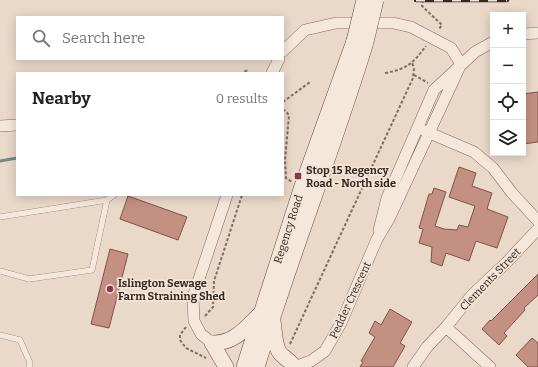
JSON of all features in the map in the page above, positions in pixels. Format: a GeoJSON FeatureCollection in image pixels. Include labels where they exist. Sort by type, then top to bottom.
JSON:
{"type":"FeatureCollection","features":[{"type":"Feature","properties":{"kind":"main road","name":"Regency Road"},"geometry":{"type":"LineString","coordinates":[[244,367],[266,316],[347,105],[360,42],[364,0]]}},
{"type":"Feature","properties":{"kind":"main road","name":"Regency Road"},"geometry":{"type":"LineString","coordinates":[[257,367],[266,316],[302,186],[376,0]]}},
{"type":"Feature","properties":{"kind":"main road"},"geometry":{"type":"LineString","coordinates":[[212,343],[222,343],[232,340],[266,316],[278,350],[294,367]]}},
{"type":"Feature","properties":{"kind":"main road"},"geometry":{"type":"LineString","coordinates":[[212,343],[226,367]]}},
{"type":"Feature","properties":{"kind":"street"},"geometry":{"type":"LineString","coordinates":[[284,50],[305,30],[336,23],[393,23],[411,27],[451,48],[461,64],[475,52],[490,44]]}},
{"type":"Feature","properties":{"kind":"street"},"geometry":{"type":"LineString","coordinates":[[526,34],[538,33]]}},
{"type":"Feature","properties":{"kind":"street"},"geometry":{"type":"LineString","coordinates":[[272,72],[278,60]]}},
{"type":"Feature","properties":{"kind":"street","name":"Pedder Crescent"},"geometry":{"type":"LineString","coordinates":[[294,367],[311,361],[325,351],[341,323],[377,238],[387,198],[434,90],[461,64]]}},
{"type":"Feature","properties":{"kind":"street","name":"Pedder Crescent"},"geometry":{"type":"LineString","coordinates":[[377,238],[390,220],[431,133],[461,64]]}},
{"type":"Feature","properties":{"kind":"street"},"geometry":{"type":"LineString","coordinates":[[0,126],[16,125]]}},
{"type":"Feature","properties":{"kind":"street"},"geometry":{"type":"LineString","coordinates":[[418,128],[474,152],[494,168],[512,193],[538,221]]}},
{"type":"Feature","properties":{"kind":"street"},"geometry":{"type":"LineString","coordinates":[[212,343],[201,334],[194,321],[193,297],[227,196]]}},
{"type":"Feature","properties":{"kind":"street","name":"Clements Street"},"geometry":{"type":"LineString","coordinates":[[414,367],[427,347],[446,327],[472,295],[506,263],[538,229]]}},
{"type":"Feature","properties":{"kind":"street"},"geometry":{"type":"LineString","coordinates":[[446,327],[490,367]]}},
{"type":"Feature","properties":{"kind":"lane"},"geometry":{"type":"LineString","coordinates":[[0,217],[107,200],[113,196]]}},
{"type":"Feature","properties":{"kind":"lane"},"geometry":{"type":"LineString","coordinates":[[0,271],[29,279],[92,270],[107,200]]}},
{"type":"Feature","properties":{"kind":"lane"},"geometry":{"type":"LineString","coordinates":[[0,335],[20,340],[30,363],[29,367]]}},
{"type":"Feature","properties":{"kind":"path"},"geometry":{"type":"LineString","coordinates":[[423,0],[422,6],[427,13],[442,25],[433,38]]}},
{"type":"Feature","properties":{"kind":"path"},"geometry":{"type":"LineString","coordinates":[[386,73],[401,70],[412,62],[426,47]]}},
{"type":"Feature","properties":{"kind":"path"},"geometry":{"type":"LineString","coordinates":[[287,348],[414,74],[412,62]]}},
{"type":"Feature","properties":{"kind":"path"},"geometry":{"type":"LineString","coordinates":[[414,74],[432,84]]}},
{"type":"Feature","properties":{"kind":"path"},"geometry":{"type":"LineString","coordinates":[[284,101],[310,82]]}},
{"type":"Feature","properties":{"kind":"path"},"geometry":{"type":"LineString","coordinates":[[284,110],[289,115],[285,160],[286,178],[302,186]]}},
{"type":"Feature","properties":{"kind":"path"},"geometry":{"type":"LineString","coordinates":[[208,361],[186,348],[180,340],[183,330],[194,321],[205,315],[213,307],[214,281],[242,196]]}},
{"type":"Feature","properties":{"kind":"building"},"geometry":{"type":"Polygon","coordinates":[[[538,92],[538,142],[526,144],[526,120],[526,94],[538,92]]]}},
{"type":"Feature","properties":{"kind":"building"},"geometry":{"type":"Polygon","coordinates":[[[459,167],[476,173],[472,186],[492,193],[487,209],[508,217],[497,248],[476,241],[469,261],[446,253],[442,266],[431,262],[432,247],[419,243],[423,229],[419,228],[429,194],[432,194],[434,188],[446,192],[435,226],[444,229],[457,230],[459,225],[468,227],[475,206],[449,197],[459,167]]]}},
{"type":"Feature","properties":{"kind":"building"},"geometry":{"type":"Polygon","coordinates":[[[128,196],[187,217],[178,240],[120,219],[128,196]]]}},
{"type":"Feature","properties":{"kind":"building","name":"Islington Sewage Farm Straining Shed"},"geometry":{"type":"Polygon","coordinates":[[[110,249],[128,254],[109,328],[91,324],[110,249]]]}},
{"type":"Feature","properties":{"kind":"building"},"geometry":{"type":"Polygon","coordinates":[[[538,274],[538,295],[524,308],[525,310],[504,333],[507,336],[499,345],[482,329],[538,274]]]}},
{"type":"Feature","properties":{"kind":"building"},"geometry":{"type":"Polygon","coordinates":[[[390,309],[412,322],[400,343],[405,346],[393,367],[360,367],[363,362],[361,361],[375,337],[369,333],[375,321],[381,325],[390,309]]]}},
{"type":"Feature","properties":{"kind":"building"},"geometry":{"type":"Polygon","coordinates":[[[532,338],[538,343],[538,367],[528,367],[516,355],[532,338]]]}},
{"type":"Feature","properties":{"kind":"waterway"},"geometry":{"type":"LineString","coordinates":[[0,161],[16,158]]}},
{"type":"Feature","properties":{"kind":"railway"},"geometry":{"type":"LineString","coordinates":[[416,0],[507,0]]}},
{"type":"Feature","properties":{"kind":"place","name":"Stop 15 Regency Road - North side"},"geometry":{"type":"Point","coordinates":[298,176]}},
{"type":"Feature","properties":{"kind":"place","name":"Islington Sewage Farm Straining Shed"},"geometry":{"type":"Point","coordinates":[110,289]}}]}
